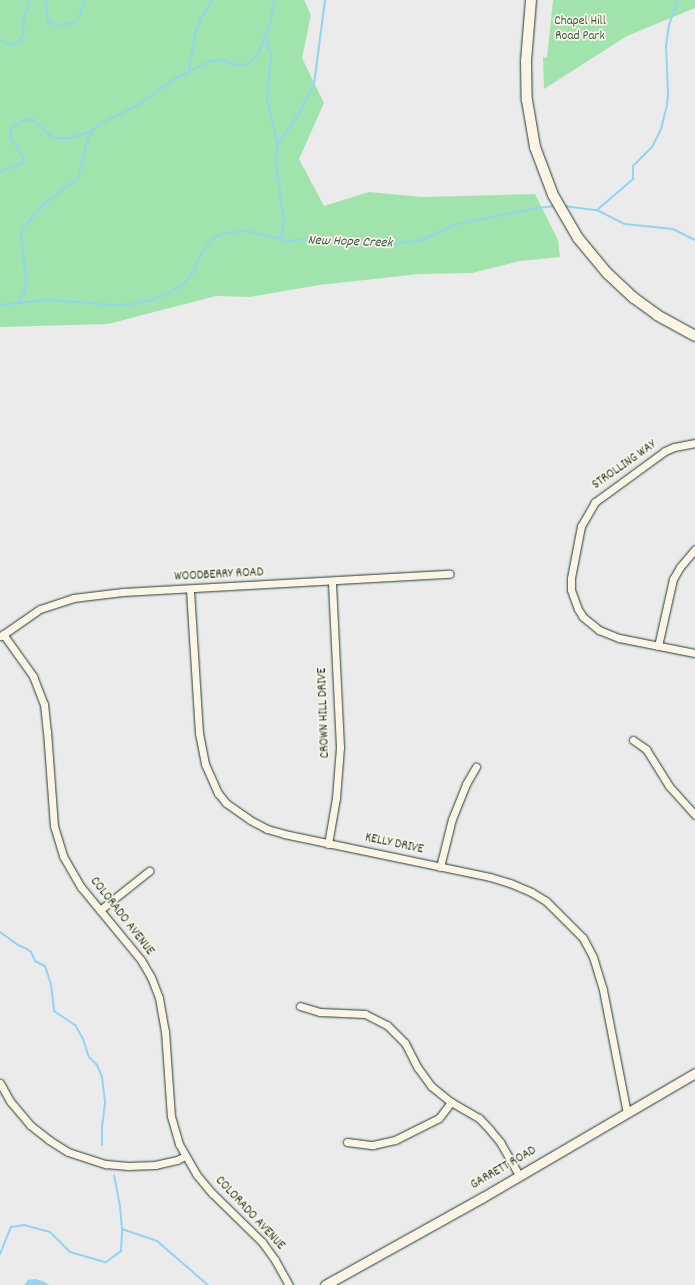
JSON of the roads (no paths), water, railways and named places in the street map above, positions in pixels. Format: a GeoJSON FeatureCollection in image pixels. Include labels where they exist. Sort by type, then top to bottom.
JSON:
{"type":"FeatureCollection","features":[{"type":"Feature","properties":{"kind":"main road"},"geometry":{"type":"LineString","coordinates":[[531,0],[526,61],[527,100],[533,139],[545,178],[559,208],[597,263],[620,286],[657,315],[695,336]]}},
{"type":"Feature","properties":{"kind":"street","name":"STROLLING WAY"},"geometry":{"type":"LineString","coordinates":[[695,444],[674,447],[665,451],[595,502],[581,526],[572,566],[571,590],[574,600],[583,617],[608,635],[695,653]]}},
{"type":"Feature","properties":{"kind":"street"},"geometry":{"type":"LineString","coordinates":[[658,646],[673,579],[680,567],[695,549]]}},
{"type":"Feature","properties":{"kind":"street","name":"WOODBERRY ROAD"},"geometry":{"type":"LineString","coordinates":[[2,635],[40,609],[73,598],[123,592],[190,590],[450,574]]}},
{"type":"Feature","properties":{"kind":"street","name":"CROWN HILL DRIVE"},"geometry":{"type":"LineString","coordinates":[[328,844],[337,792],[340,747],[332,581]]}},
{"type":"Feature","properties":{"kind":"street","name":"KELLY DRIVE"},"geometry":{"type":"LineString","coordinates":[[190,590],[199,733],[205,764],[218,792],[226,803],[267,829],[328,844],[490,877],[510,883],[531,892],[558,912],[583,938],[593,957],[603,990],[627,1113]]}},
{"type":"Feature","properties":{"kind":"street","name":"COLORADO AVENUE"},"geometry":{"type":"LineString","coordinates":[[2,635],[33,676],[44,704],[48,731],[54,826],[63,856],[75,878],[141,960],[150,977],[158,998],[165,1031],[171,1116],[185,1156],[206,1186],[270,1251],[290,1285]]}},
{"type":"Feature","properties":{"kind":"street"},"geometry":{"type":"LineString","coordinates":[[633,740],[646,748],[669,786],[695,815]]}},
{"type":"Feature","properties":{"kind":"street"},"geometry":{"type":"LineString","coordinates":[[440,867],[452,819],[476,767]]}},
{"type":"Feature","properties":{"kind":"street"},"geometry":{"type":"LineString","coordinates":[[100,910],[150,870]]}},
{"type":"Feature","properties":{"kind":"street"},"geometry":{"type":"LineString","coordinates":[[300,1006],[320,1012],[358,1013],[379,1020],[393,1030],[405,1043],[418,1068],[431,1086],[451,1102],[480,1118],[500,1142],[519,1175]]}},
{"type":"Feature","properties":{"kind":"street","name":"GARRETT ROAD"},"geometry":{"type":"LineString","coordinates":[[325,1285],[695,1074]]}},
{"type":"Feature","properties":{"kind":"street"},"geometry":{"type":"LineString","coordinates":[[0,1083],[10,1101],[26,1121],[49,1140],[68,1152],[106,1164],[128,1166],[155,1165],[177,1160],[185,1156]]}},
{"type":"Feature","properties":{"kind":"street"},"geometry":{"type":"LineString","coordinates":[[347,1142],[373,1145],[396,1140],[439,1118],[451,1102]]}},
{"type":"Feature","properties":{"kind":"water"},"geometry":{"type":"Polygon","coordinates":[[[35,1279],[49,1285],[24,1285],[28,1280],[35,1279]]]}},
{"type":"Feature","properties":{"kind":"waterway"},"geometry":{"type":"LineString","coordinates":[[0,41],[10,45],[20,42],[23,35],[24,16],[30,0]]}},
{"type":"Feature","properties":{"kind":"waterway"},"geometry":{"type":"LineString","coordinates":[[46,0],[48,22],[61,26],[75,22],[79,18],[85,0]]}},
{"type":"Feature","properties":{"kind":"waterway"},"geometry":{"type":"LineString","coordinates":[[189,71],[195,34],[201,18],[213,0]]}},
{"type":"Feature","properties":{"kind":"waterway"},"geometry":{"type":"LineString","coordinates":[[19,302],[25,291],[26,279],[21,233],[23,228],[45,203],[78,178],[87,143],[92,131],[102,123],[143,102],[176,78],[211,61],[221,60],[239,65],[248,64],[257,56],[270,24],[274,0]]}},
{"type":"Feature","properties":{"kind":"waterway"},"geometry":{"type":"LineString","coordinates":[[277,146],[299,113],[314,84],[325,0]]}},
{"type":"Feature","properties":{"kind":"waterway"},"geometry":{"type":"LineString","coordinates":[[597,210],[633,179],[633,166],[652,147],[661,129],[667,105],[668,93],[666,46],[669,25],[678,0]]}},
{"type":"Feature","properties":{"kind":"waterway"},"geometry":{"type":"LineString","coordinates":[[265,37],[271,56],[267,100],[277,141],[276,166],[284,222],[282,235],[278,238]]}},
{"type":"Feature","properties":{"kind":"waterway"},"geometry":{"type":"LineString","coordinates":[[0,172],[22,163],[24,160],[10,136],[10,132],[13,127],[25,120],[33,120],[49,135],[55,138],[70,138],[91,131]]}},
{"type":"Feature","properties":{"kind":"waterway","name":"New Hope Creek"},"geometry":{"type":"LineString","coordinates":[[0,305],[48,300],[116,305],[148,301],[165,295],[182,285],[194,271],[200,256],[211,240],[221,234],[247,231],[289,241],[319,238],[354,239],[381,246],[422,240],[454,225],[537,208],[556,206]]}},
{"type":"Feature","properties":{"kind":"waterway","name":"New Hope Creek"},"geometry":{"type":"LineString","coordinates":[[563,206],[597,210],[625,224],[673,229],[695,240]]}},
{"type":"Feature","properties":{"kind":"waterway"},"geometry":{"type":"LineString","coordinates":[[0,932],[31,952],[35,961],[45,966],[51,985],[54,1011],[75,1025],[83,1039],[89,1057],[97,1065],[102,1077],[105,1103],[102,1126],[102,1145]]}},
{"type":"Feature","properties":{"kind":"waterway"},"geometry":{"type":"LineString","coordinates":[[0,1254],[11,1227],[24,1225],[50,1232],[70,1252],[106,1262],[121,1251],[122,1229],[120,1206],[114,1176]]}},
{"type":"Feature","properties":{"kind":"waterway"},"geometry":{"type":"LineString","coordinates":[[122,1229],[157,1241],[208,1285]]}},
{"type":"Feature","properties":{"kind":"park label","name":"Chapel Hill Road Park"},"geometry":{"type":"Point","coordinates":[580,30]}}]}
